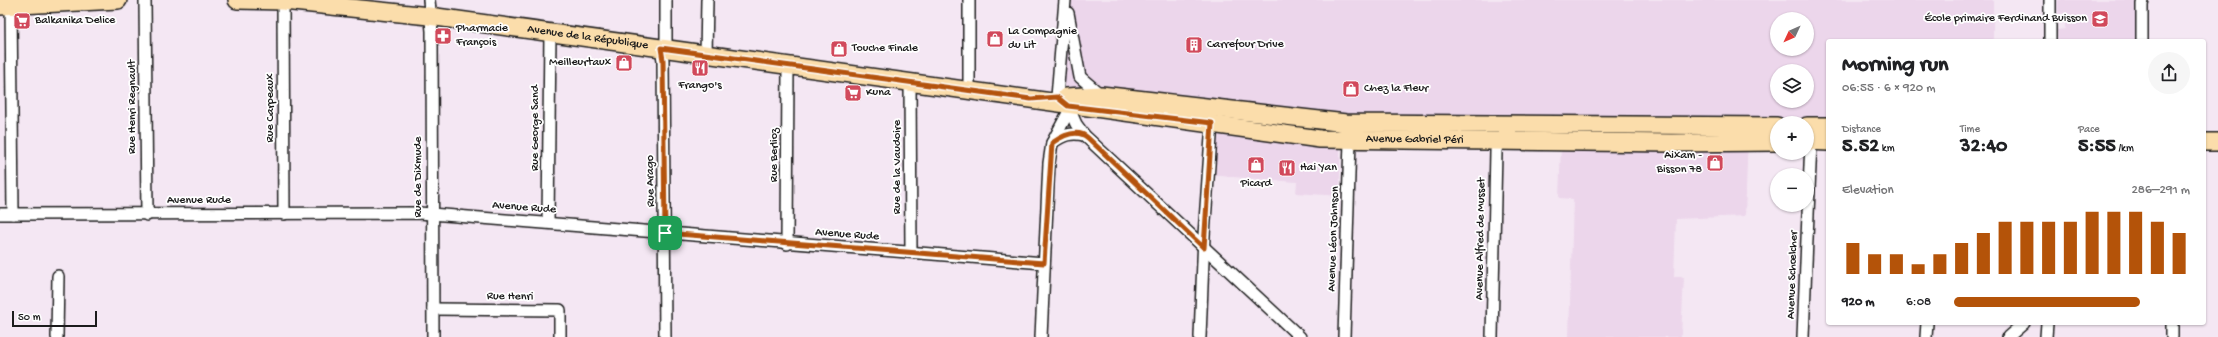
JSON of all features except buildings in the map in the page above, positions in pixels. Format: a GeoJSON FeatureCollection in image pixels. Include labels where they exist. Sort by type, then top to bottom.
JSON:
{"type":"FeatureCollection","features":[{"type":"Feature","properties":{"kind":"main road"},"geometry":{"type":"LineString","coordinates":[[6,6],[118,0]]}},
{"type":"Feature","properties":{"kind":"main road","name":"Avenue de la République"},"geometry":{"type":"LineString","coordinates":[[238,0],[429,8],[550,33],[1031,99],[1062,105]]}},
{"type":"Feature","properties":{"kind":"main road","name":"Avenue Gabriel Péri"},"geometry":{"type":"LineString","coordinates":[[1062,105],[1101,95],[1346,123],[1770,126]]}},
{"type":"Feature","properties":{"kind":"main road","name":"Avenue Gabriel Péri"},"geometry":{"type":"LineString","coordinates":[[1062,105],[1212,123],[1315,139],[1350,141],[1770,142]]}},
{"type":"Feature","properties":{"kind":"main road"},"geometry":{"type":"LineString","coordinates":[[1814,133],[1826,127]]}},
{"type":"Feature","properties":{"kind":"main road"},"geometry":{"type":"LineString","coordinates":[[1814,138],[1826,141]]}},
{"type":"Feature","properties":{"kind":"main road"},"geometry":{"type":"LineString","coordinates":[[2206,142],[2218,142]]}},
{"type":"Feature","properties":{"kind":"street","name":"Rue Henri Regnault"},"geometry":{"type":"LineString","coordinates":[[145,0],[147,215]]}},
{"type":"Feature","properties":{"kind":"street","name":"Rue Arago"},"geometry":{"type":"LineString","coordinates":[[665,337],[663,49],[666,0]]}},
{"type":"Feature","properties":{"kind":"street"},"geometry":{"type":"LineString","coordinates":[[706,55],[707,0]]}},
{"type":"Feature","properties":{"kind":"street"},"geometry":{"type":"LineString","coordinates":[[969,0],[969,91]]}},
{"type":"Feature","properties":{"kind":"street"},"geometry":{"type":"LineString","coordinates":[[1065,0],[1080,77],[1101,95]]}},
{"type":"Feature","properties":{"kind":"street"},"geometry":{"type":"LineString","coordinates":[[1041,337],[1052,143],[1062,105],[1065,0]]}},
{"type":"Feature","properties":{"kind":"street"},"geometry":{"type":"LineString","coordinates":[[2050,0],[2050,39]]}},
{"type":"Feature","properties":{"kind":"street"},"geometry":{"type":"LineString","coordinates":[[2142,39],[2143,0]]}},
{"type":"Feature","properties":{"kind":"street","name":"Rue Carpeaux"},"geometry":{"type":"LineString","coordinates":[[283,1],[284,214]]}},
{"type":"Feature","properties":{"kind":"street"},"geometry":{"type":"LineString","coordinates":[[6,6],[13,214]]}},
{"type":"Feature","properties":{"kind":"street","name":"Rue de Dixmude"},"geometry":{"type":"LineString","coordinates":[[429,8],[432,31],[433,337]]}},
{"type":"Feature","properties":{"kind":"street","name":"Rue George Sand"},"geometry":{"type":"LineString","coordinates":[[548,222],[550,33]]}},
{"type":"Feature","properties":{"kind":"street","name":"Rue Berlioz"},"geometry":{"type":"LineString","coordinates":[[787,244],[788,66]]}},
{"type":"Feature","properties":{"kind":"street","name":"Rue de la Vaudoire"},"geometry":{"type":"LineString","coordinates":[[910,83],[911,252]]}},
{"type":"Feature","properties":{"kind":"street"},"geometry":{"type":"LineString","coordinates":[[1062,105],[1084,135],[1300,337]]}},
{"type":"Feature","properties":{"kind":"street"},"geometry":{"type":"LineString","coordinates":[[1200,337],[1212,123]]}},
{"type":"Feature","properties":{"kind":"street"},"geometry":{"type":"LineString","coordinates":[[1052,143],[1062,136],[1076,133],[1084,135]]}},
{"type":"Feature","properties":{"kind":"street","name":"Avenue Léon Johnson"},"geometry":{"type":"LineString","coordinates":[[1344,337],[1350,141]]}},
{"type":"Feature","properties":{"kind":"street","name":"Avenue Alfred de Musset"},"geometry":{"type":"LineString","coordinates":[[1492,337],[1496,151],[1498,141]]}},
{"type":"Feature","properties":{"kind":"street","name":"Avenue Schœlcher"},"geometry":{"type":"LineString","coordinates":[[1803,337],[1807,160]]}},
{"type":"Feature","properties":{"kind":"street","name":"Avenue Rude"},"geometry":{"type":"LineString","coordinates":[[0,214],[432,214],[548,222],[787,244],[1044,263]]}},
{"type":"Feature","properties":{"kind":"street"},"geometry":{"type":"LineString","coordinates":[[57,337],[58,276]]}},
{"type":"Feature","properties":{"kind":"street","name":"Rue Henri"},"geometry":{"type":"LineString","coordinates":[[433,309],[560,310],[560,337]]}},
{"type":"Feature","properties":{"kind":"street"},"geometry":{"type":"LineString","coordinates":[[1926,337],[1927,325]]}},
{"type":"Feature","properties":{"kind":"street"},"geometry":{"type":"LineString","coordinates":[[2008,337],[2022,325]]}},
{"type":"Feature","properties":{"kind":"street"},"geometry":{"type":"LineString","coordinates":[[2046,337],[2047,325]]}},
{"type":"Feature","properties":{"kind":"street"},"geometry":{"type":"LineString","coordinates":[[2172,325],[2172,337]]}},
{"type":"Feature","properties":{"kind":"shaded area"},"geometry":{"type":"Polygon","coordinates":[[[1064,0],[1993,0],[1993,39],[1826,39],[1826,130],[1814,126],[1814,116],[1770,116],[1770,126],[1748,136],[1745,216],[1676,219],[1674,277],[1684,277],[1681,337],[1569,337],[1573,199],[1559,198],[1561,145],[1340,149],[1340,196],[1296,193],[1297,182],[1208,175],[1208,129],[1060,110],[1064,0]]]}},
{"type":"Feature","properties":{"kind":"shaded area","name":"École primaire Ferdinand Buisson"},"geometry":{"type":"Polygon","coordinates":[[[2058,0],[2135,0],[2135,39],[2058,39],[2057,30],[2065,29],[2065,13],[2058,14],[2058,0]]]}},
{"type":"Feature","properties":{"kind":"place","name":"École primaire Ferdinand Buisson"},"geometry":{"type":"Point","coordinates":[2100,19]}},
{"type":"Feature","properties":{"kind":"place","name":"Balkanika Delice"},"geometry":{"type":"Point","coordinates":[22,21]}},
{"type":"Feature","properties":{"kind":"place","name":"Pharmacie François"},"geometry":{"type":"Point","coordinates":[443,36]}},
{"type":"Feature","properties":{"kind":"place","name":"La Compagnie du Lit"},"geometry":{"type":"Point","coordinates":[995,39]}},
{"type":"Feature","properties":{"kind":"place","name":"Carrefour Drive"},"geometry":{"type":"Point","coordinates":[1194,45]}},
{"type":"Feature","properties":{"kind":"place","name":"Touche Finale"},"geometry":{"type":"Point","coordinates":[839,49]}},
{"type":"Feature","properties":{"kind":"place","name":"Meilleurtaux"},"geometry":{"type":"Point","coordinates":[624,63]}},
{"type":"Feature","properties":{"kind":"place","name":"Frango's"},"geometry":{"type":"Point","coordinates":[700,68]}},
{"type":"Feature","properties":{"kind":"place","name":"Chez la Fleur"},"geometry":{"type":"Point","coordinates":[1351,89]}},
{"type":"Feature","properties":{"kind":"place","name":"Kuna"},"geometry":{"type":"Point","coordinates":[853,93]}},
{"type":"Feature","properties":{"kind":"place","name":"Aixam - Bisson 78"},"geometry":{"type":"Point","coordinates":[1715,163]}},
{"type":"Feature","properties":{"kind":"place","name":"Picard"},"geometry":{"type":"Point","coordinates":[1256,165]}},
{"type":"Feature","properties":{"kind":"place","name":"Hai Yan"},"geometry":{"type":"Point","coordinates":[1287,168]}},
{"type":"Feature","properties":{"kind":"route"},"geometry":{"type":"LineString","coordinates":[[661,48],[1031,99],[1057,97],[1068,106],[1212,123],[1204,248],[1088,138],[1084,135],[1076,133],[1062,136],[1052,143],[1049,163],[1044,263],[787,244],[665,233],[663,60],[661,48]]}}]}
